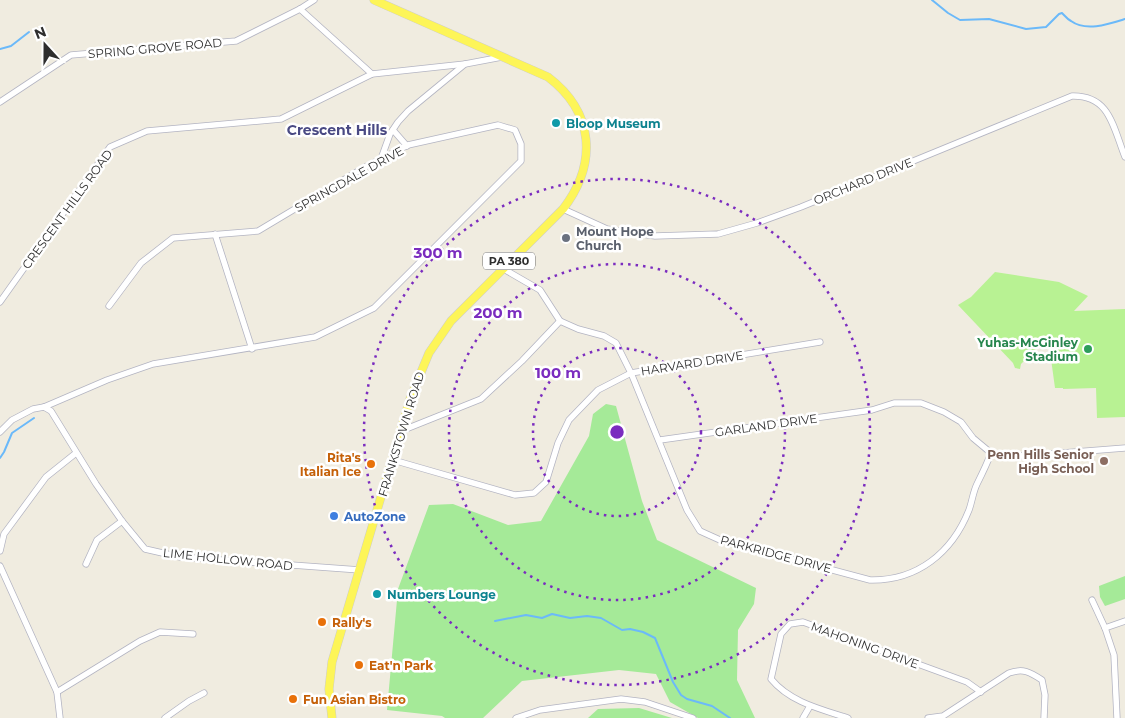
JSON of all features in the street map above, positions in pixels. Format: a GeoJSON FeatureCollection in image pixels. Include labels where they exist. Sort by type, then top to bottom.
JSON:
{"type":"FeatureCollection","features":[{"type":"Feature","properties":{"kind":"main road","name":"FRANKSTOWN ROAD"},"geometry":{"type":"LineString","coordinates":[[332,718],[329,689],[332,662],[417,381],[435,343],[461,309],[563,208],[576,190],[584,172],[585,163],[586,139],[578,112],[568,96],[548,77],[374,0]]}},
{"type":"Feature","properties":{"kind":"street","name":"SPRING GROVE ROAD"},"geometry":{"type":"LineString","coordinates":[[0,102],[71,55],[236,41],[314,0]]}},
{"type":"Feature","properties":{"kind":"street"},"geometry":{"type":"LineString","coordinates":[[300,9],[372,74]]}},
{"type":"Feature","properties":{"kind":"street","name":"CRESCENT HILLS ROAD"},"geometry":{"type":"LineString","coordinates":[[0,302],[110,147],[147,131],[281,119],[372,74],[464,64],[504,57]]}},
{"type":"Feature","properties":{"kind":"street"},"geometry":{"type":"LineString","coordinates":[[381,159],[393,130],[408,111],[464,64]]}},
{"type":"Feature","properties":{"kind":"street","name":"ORCHARD DRIVE"},"geometry":{"type":"LineString","coordinates":[[563,208],[607,229],[655,236],[718,234],[757,223],[807,204],[1072,96],[1084,96],[1103,105],[1125,157]]}},
{"type":"Feature","properties":{"kind":"street","name":"SPRINGDALE DRIVE"},"geometry":{"type":"LineString","coordinates":[[44,407],[107,380],[153,364],[315,337],[374,308],[521,161],[521,144],[515,130],[498,125],[407,146],[365,167],[258,231],[173,238],[141,263],[109,306]]}},
{"type":"Feature","properties":{"kind":"street"},"geometry":{"type":"LineString","coordinates":[[393,130],[407,146]]}},
{"type":"Feature","properties":{"kind":"street"},"geometry":{"type":"LineString","coordinates":[[215,234],[252,349]]}},
{"type":"Feature","properties":{"kind":"street"},"geometry":{"type":"LineString","coordinates":[[401,431],[481,399],[560,322],[540,290],[502,268]]}},
{"type":"Feature","properties":{"kind":"street","name":"PARKRIDGE DRIVE"},"geometry":{"type":"LineString","coordinates":[[560,322],[604,336],[616,343],[660,440],[688,510],[700,531],[720,540],[870,580],[887,580],[904,576],[926,566],[955,537],[990,453]]}},
{"type":"Feature","properties":{"kind":"street","name":"HARVARD DRIVE"},"geometry":{"type":"LineString","coordinates":[[393,460],[515,495],[534,493],[546,482],[558,444],[569,420],[598,390],[631,373],[820,342]]}},
{"type":"Feature","properties":{"kind":"street","name":"GARLAND DRIVE"},"geometry":{"type":"LineString","coordinates":[[660,440],[872,410],[894,403],[921,403],[944,412],[961,422],[973,438],[990,453]]}},
{"type":"Feature","properties":{"kind":"street"},"geometry":{"type":"LineString","coordinates":[[0,432],[12,420],[33,409],[44,407]]}},
{"type":"Feature","properties":{"kind":"street","name":"LIME HOLLOW ROAD"},"geometry":{"type":"LineString","coordinates":[[44,407],[51,411],[76,453],[122,521],[145,549],[180,556],[360,570]]}},
{"type":"Feature","properties":{"kind":"street"},"geometry":{"type":"LineString","coordinates":[[990,453],[1022,456],[1125,448]]}},
{"type":"Feature","properties":{"kind":"street"},"geometry":{"type":"LineString","coordinates":[[0,551],[4,534],[46,477],[76,453]]}},
{"type":"Feature","properties":{"kind":"street"},"geometry":{"type":"LineString","coordinates":[[86,564],[97,540],[122,521]]}},
{"type":"Feature","properties":{"kind":"street"},"geometry":{"type":"LineString","coordinates":[[0,566],[57,692],[60,718]]}},
{"type":"Feature","properties":{"kind":"street"},"geometry":{"type":"LineString","coordinates":[[1092,600],[1114,655],[1116,718]]}},
{"type":"Feature","properties":{"kind":"street"},"geometry":{"type":"LineString","coordinates":[[1104,628],[1125,621]]}},
{"type":"Feature","properties":{"kind":"street","name":"MAHONING DRIVE"},"geometry":{"type":"LineString","coordinates":[[810,706],[780,690],[771,679],[780,634],[790,624],[803,622],[967,682],[981,692]]}},
{"type":"Feature","properties":{"kind":"street"},"geometry":{"type":"LineString","coordinates":[[57,692],[140,641],[160,632],[192,634]]}},
{"type":"Feature","properties":{"kind":"street"},"geometry":{"type":"LineString","coordinates":[[928,718],[943,716],[1009,673],[1018,670],[1030,672],[1042,680],[1045,695],[1044,718]]}},
{"type":"Feature","properties":{"kind":"street"},"geometry":{"type":"LineString","coordinates":[[165,718],[204,693]]}},
{"type":"Feature","properties":{"kind":"street"},"geometry":{"type":"LineString","coordinates":[[516,718],[540,710],[621,699],[645,702],[694,718]]}},
{"type":"Feature","properties":{"kind":"street"},"geometry":{"type":"LineString","coordinates":[[803,718],[810,706],[848,718]]}},
{"type":"Feature","properties":{"kind":"green space"},"geometry":{"type":"Polygon","coordinates":[[[995,272],[1059,282],[1088,296],[1074,311],[1125,309],[1125,417],[1097,418],[1096,388],[1055,388],[1048,337],[1021,364],[1020,369],[1015,368],[1013,363],[958,305],[971,297],[995,272]]]}},
{"type":"Feature","properties":{"kind":"green space"},"geometry":{"type":"Polygon","coordinates":[[[606,404],[616,406],[642,501],[657,540],[756,588],[754,604],[738,630],[737,680],[755,718],[698,718],[670,702],[656,674],[619,670],[522,681],[483,718],[445,718],[442,716],[387,710],[398,589],[429,505],[453,504],[508,525],[541,521],[589,436],[593,414],[606,404]]]}},
{"type":"Feature","properties":{"kind":"green space"},"geometry":{"type":"Polygon","coordinates":[[[1125,576],[1125,599],[1105,606],[1100,597],[1099,586],[1125,576]]]}},
{"type":"Feature","properties":{"kind":"green space"},"geometry":{"type":"Polygon","coordinates":[[[639,708],[672,718],[588,718],[598,709],[639,708]]]}},
{"type":"Feature","properties":{"kind":"waterway"},"geometry":{"type":"LineString","coordinates":[[932,0],[960,20],[989,19],[1026,29],[1046,27],[1062,13],[1077,24],[1090,27],[1125,19]]}},
{"type":"Feature","properties":{"kind":"waterway"},"geometry":{"type":"LineString","coordinates":[[0,49],[11,46],[29,32]]}},
{"type":"Feature","properties":{"kind":"waterway"},"geometry":{"type":"LineString","coordinates":[[0,458],[12,433],[34,418]]}},
{"type":"Feature","properties":{"kind":"waterway"},"geometry":{"type":"LineString","coordinates":[[495,621],[526,615],[542,618],[552,614],[570,618],[587,616],[601,618],[622,630],[630,629],[643,632],[655,638],[673,682],[681,695],[687,699],[712,706],[730,718]]}},
{"type":"Feature","properties":{"kind":"place","name":"Bloop Museum"},"geometry":{"type":"Point","coordinates":[556,123]}},
{"type":"Feature","properties":{"kind":"place","name":"Mount Hope Church"},"geometry":{"type":"Point","coordinates":[566,238]}},
{"type":"Feature","properties":{"kind":"place","name":"Yuhas-McGinley Stadium"},"geometry":{"type":"Point","coordinates":[1088,349]}},
{"type":"Feature","properties":{"kind":"place","name":"Penn Hills Senior High School"},"geometry":{"type":"Point","coordinates":[1104,461]}},
{"type":"Feature","properties":{"kind":"place","name":"Rita's Italian Ice"},"geometry":{"type":"Point","coordinates":[371,464]}},
{"type":"Feature","properties":{"kind":"place","name":"AutoZone"},"geometry":{"type":"Point","coordinates":[334,516]}},
{"type":"Feature","properties":{"kind":"place","name":"Numbers Lounge"},"geometry":{"type":"Point","coordinates":[377,594]}},
{"type":"Feature","properties":{"kind":"place","name":"Rally's"},"geometry":{"type":"Point","coordinates":[322,622]}},
{"type":"Feature","properties":{"kind":"place","name":"Eat'n Park"},"geometry":{"type":"Point","coordinates":[359,665]}},
{"type":"Feature","properties":{"kind":"place","name":"Fun Asian Bistro"},"geometry":{"type":"Point","coordinates":[293,699]}},
{"type":"Feature","properties":{"kind":"district","name":"Crescent Hills"},"geometry":{"type":"Point","coordinates":[337,130]}}]}
